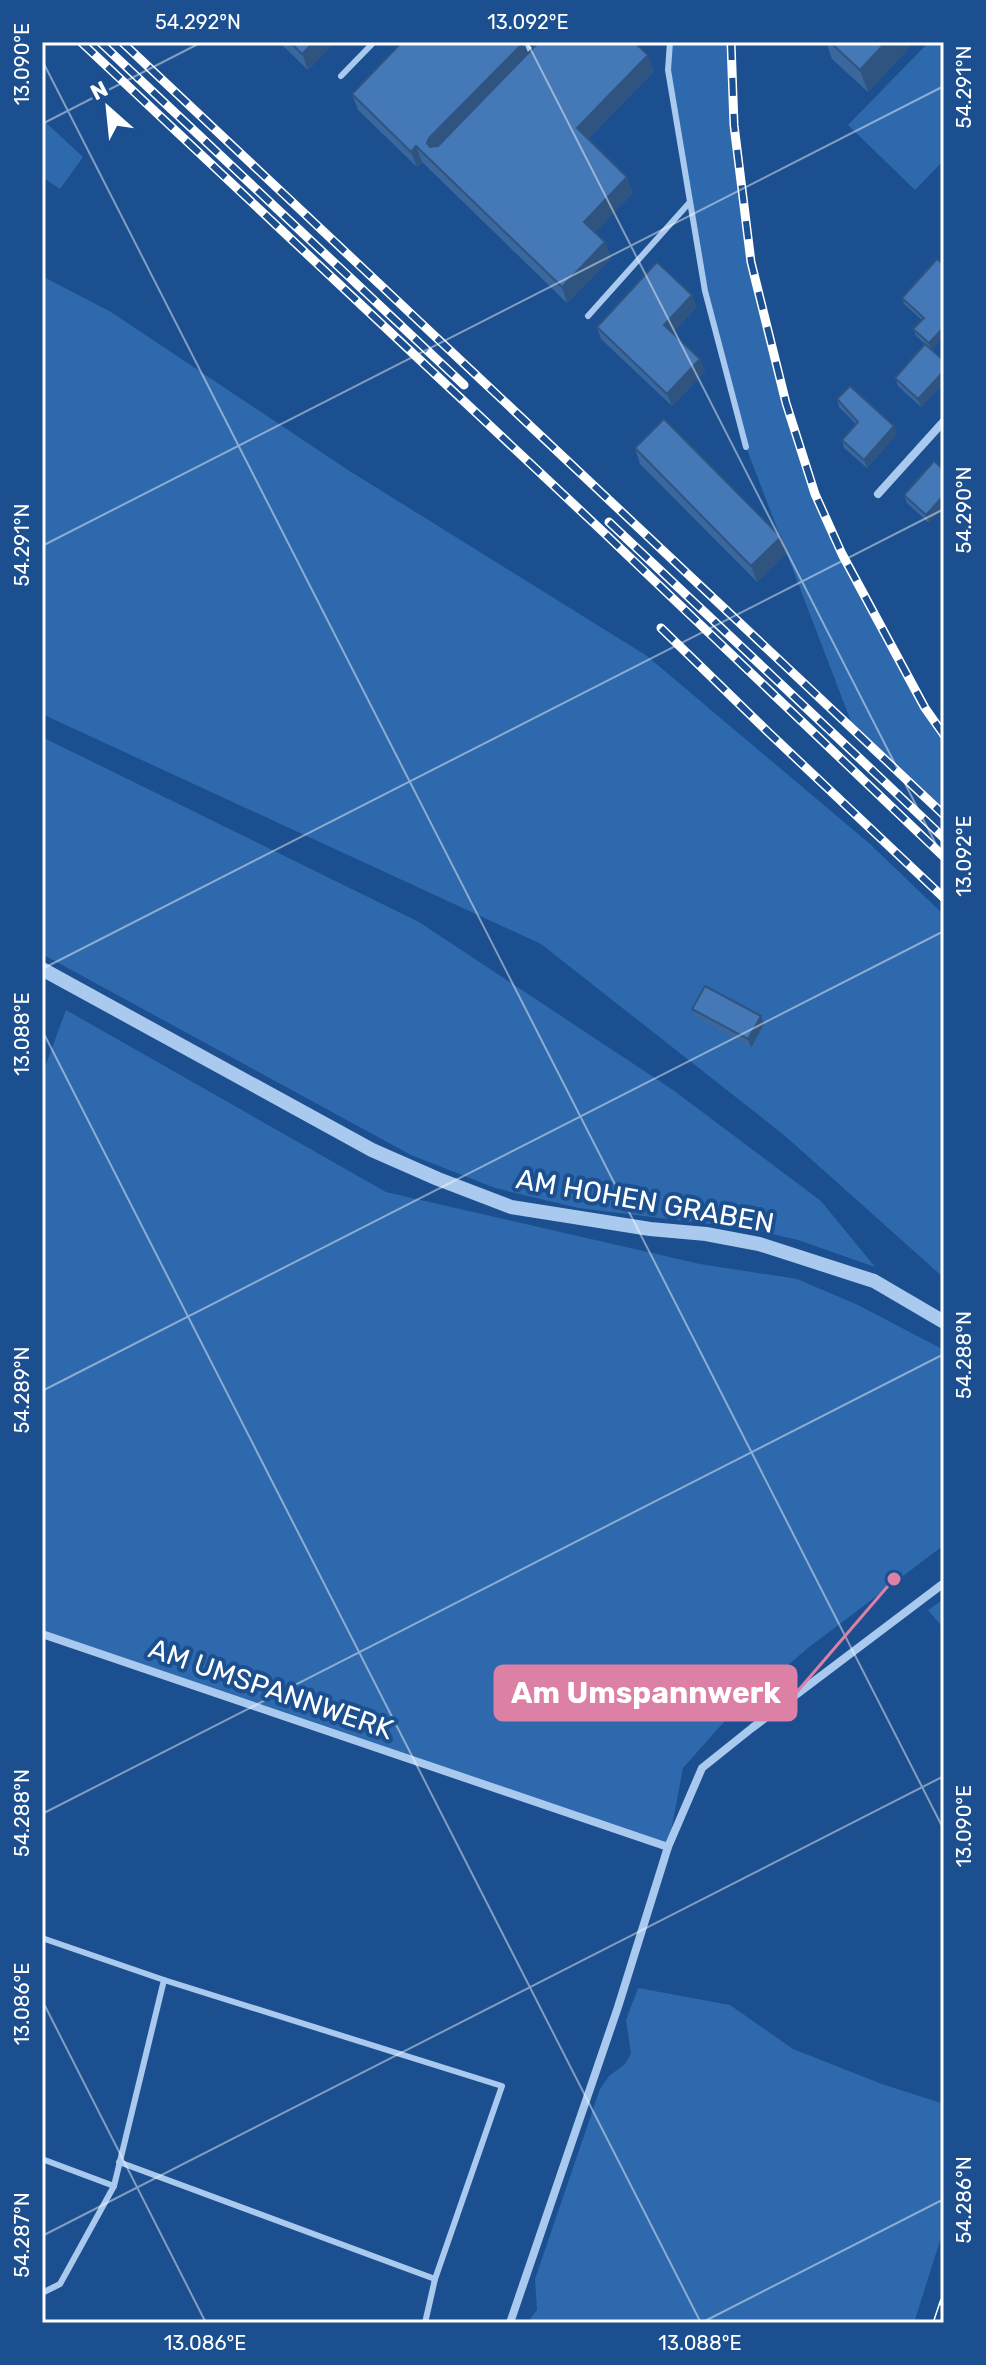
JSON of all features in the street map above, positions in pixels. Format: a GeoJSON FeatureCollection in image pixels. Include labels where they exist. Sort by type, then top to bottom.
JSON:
{"type":"FeatureCollection","features":[{"type":"Feature","properties":{"kind":"street"},"geometry":{"type":"LineString","coordinates":[[878,494],[944,421]]}},
{"type":"Feature","properties":{"kind":"street","name":"AM HOHEN GRABEN"},"geometry":{"type":"LineString","coordinates":[[42,969],[372,1150],[438,1179],[511,1207],[759,1244],[874,1281],[944,1322]]}},
{"type":"Feature","properties":{"kind":"street"},"geometry":{"type":"LineString","coordinates":[[510,2323],[618,2007],[668,1847],[702,1768],[944,1583]]}},
{"type":"Feature","properties":{"kind":"street","name":"AM UMSPANNWERK"},"geometry":{"type":"LineString","coordinates":[[42,1634],[668,1847]]}},
{"type":"Feature","properties":{"kind":"lane"},"geometry":{"type":"LineString","coordinates":[[341,76],[374,42]]}},
{"type":"Feature","properties":{"kind":"lane"},"geometry":{"type":"LineString","coordinates":[[522,42],[538,58]]}},
{"type":"Feature","properties":{"kind":"lane"},"geometry":{"type":"LineString","coordinates":[[670,42],[668,70],[705,291],[746,447]]}},
{"type":"Feature","properties":{"kind":"lane"},"geometry":{"type":"LineString","coordinates":[[527,69],[546,50]]}},
{"type":"Feature","properties":{"kind":"lane"},"geometry":{"type":"LineString","coordinates":[[588,316],[690,202]]}},
{"type":"Feature","properties":{"kind":"lane"},"geometry":{"type":"LineString","coordinates":[[42,1938],[164,1980],[502,2086],[435,2279],[425,2323]]}},
{"type":"Feature","properties":{"kind":"lane"},"geometry":{"type":"LineString","coordinates":[[42,2293],[60,2284],[114,2186],[164,1980]]}},
{"type":"Feature","properties":{"kind":"lane"},"geometry":{"type":"LineString","coordinates":[[42,2159],[114,2186]]}},
{"type":"Feature","properties":{"kind":"lane"},"geometry":{"type":"LineString","coordinates":[[119,2162],[435,2279]]}},
{"type":"Feature","properties":{"kind":"shaded area"},"geometry":{"type":"Polygon","coordinates":[[[670,42],[731,42],[734,125],[751,262],[786,403],[815,494],[842,554],[925,708],[944,735],[944,815],[855,732],[746,447],[705,291],[668,70],[670,42]]]}},
{"type":"Feature","properties":{"kind":"shaded area"},"geometry":{"type":"Polygon","coordinates":[[[929,42],[944,42],[944,160],[915,190],[848,125],[929,42]]]}},
{"type":"Feature","properties":{"kind":"shaded area"},"geometry":{"type":"Polygon","coordinates":[[[42,119],[83,157],[60,189],[42,177],[42,119]]]}},
{"type":"Feature","properties":{"kind":"shaded area"},"geometry":{"type":"Polygon","coordinates":[[[42,276],[111,312],[348,470],[647,656],[870,844],[944,915],[944,1278],[784,1135],[541,944],[42,714],[42,276]]]}},
{"type":"Feature","properties":{"kind":"shaded area"},"geometry":{"type":"Polygon","coordinates":[[[42,737],[419,922],[673,1090],[821,1201],[875,1267],[798,1240],[750,1229],[578,1208],[495,1188],[411,1155],[42,954],[42,737]]]}},
{"type":"Feature","properties":{"kind":"shaded area"},"geometry":{"type":"Polygon","coordinates":[[[66,1010],[386,1192],[700,1264],[797,1279],[858,1305],[944,1350],[944,1545],[808,1648],[732,1713],[683,1768],[668,1847],[42,1634],[42,1075],[66,1010]]]}},
{"type":"Feature","properties":{"kind":"shaded area"},"geometry":{"type":"Polygon","coordinates":[[[944,1599],[944,1629],[928,1610],[944,1599]]]}},
{"type":"Feature","properties":{"kind":"shaded area"},"geometry":{"type":"Polygon","coordinates":[[[638,1988],[730,2005],[793,2049],[882,2084],[944,2104],[944,2228],[914,2323],[527,2323],[537,2310],[535,2279],[600,2089],[631,2054],[626,2020],[638,1988]]]}},
{"type":"Feature","properties":{"kind":"building"},"geometry":{"type":"Polygon","coordinates":[[[290,42],[314,42],[302,54],[290,42]]]}},
{"type":"Feature","properties":{"kind":"building"},"geometry":{"type":"Polygon","coordinates":[[[402,42],[524,42],[429,138],[427,143],[430,147],[438,146],[539,42],[634,42],[648,55],[577,128],[627,177],[584,222],[605,242],[562,287],[416,146],[411,152],[352,94],[402,42]]]}},
{"type":"Feature","properties":{"kind":"building"},"geometry":{"type":"Polygon","coordinates":[[[830,42],[886,42],[860,70],[830,42]]]}},
{"type":"Feature","properties":{"kind":"building"},"geometry":{"type":"Polygon","coordinates":[[[937,259],[944,265],[944,327],[929,343],[913,329],[924,318],[902,298],[937,259]]]}},
{"type":"Feature","properties":{"kind":"building"},"geometry":{"type":"Polygon","coordinates":[[[657,262],[692,295],[664,325],[700,359],[667,394],[597,327],[657,262]]]}},
{"type":"Feature","properties":{"kind":"building"},"geometry":{"type":"Polygon","coordinates":[[[925,344],[944,361],[944,371],[918,399],[895,378],[925,344]]]}},
{"type":"Feature","properties":{"kind":"building"},"geometry":{"type":"Polygon","coordinates":[[[850,386],[894,426],[864,460],[842,440],[858,422],[837,399],[850,386]]]}},
{"type":"Feature","properties":{"kind":"building"},"geometry":{"type":"Polygon","coordinates":[[[664,419],[781,537],[751,566],[635,448],[664,419]]]}},
{"type":"Feature","properties":{"kind":"building"},"geometry":{"type":"Polygon","coordinates":[[[934,461],[944,470],[944,495],[926,515],[904,495],[934,461]]]}},
{"type":"Feature","properties":{"kind":"building"},"geometry":{"type":"Polygon","coordinates":[[[705,986],[761,1016],[748,1039],[692,1009],[705,986]]]}},
{"type":"Feature","properties":{"kind":"railway"},"geometry":{"type":"LineString","coordinates":[[81,42],[944,857]]}},
{"type":"Feature","properties":{"kind":"railway"},"geometry":{"type":"LineString","coordinates":[[100,42],[464,385]]}},
{"type":"Feature","properties":{"kind":"railway"},"geometry":{"type":"LineString","coordinates":[[122,42],[944,815]]}},
{"type":"Feature","properties":{"kind":"railway"},"geometry":{"type":"LineString","coordinates":[[731,42],[734,125],[751,262],[786,403],[815,494],[842,554],[925,708],[944,735]]}},
{"type":"Feature","properties":{"kind":"railway"},"geometry":{"type":"LineString","coordinates":[[609,522],[944,838]]}},
{"type":"Feature","properties":{"kind":"railway"},"geometry":{"type":"LineString","coordinates":[[661,628],[944,898]]}},
{"type":"Feature","properties":{"kind":"railway"},"geometry":{"type":"LineString","coordinates":[[937,2323],[944,2302]]}},
{"type":"Feature","properties":{"kind":"place","name":"Am Umspannwerk"},"geometry":{"type":"Point","coordinates":[894,1579]}}]}
